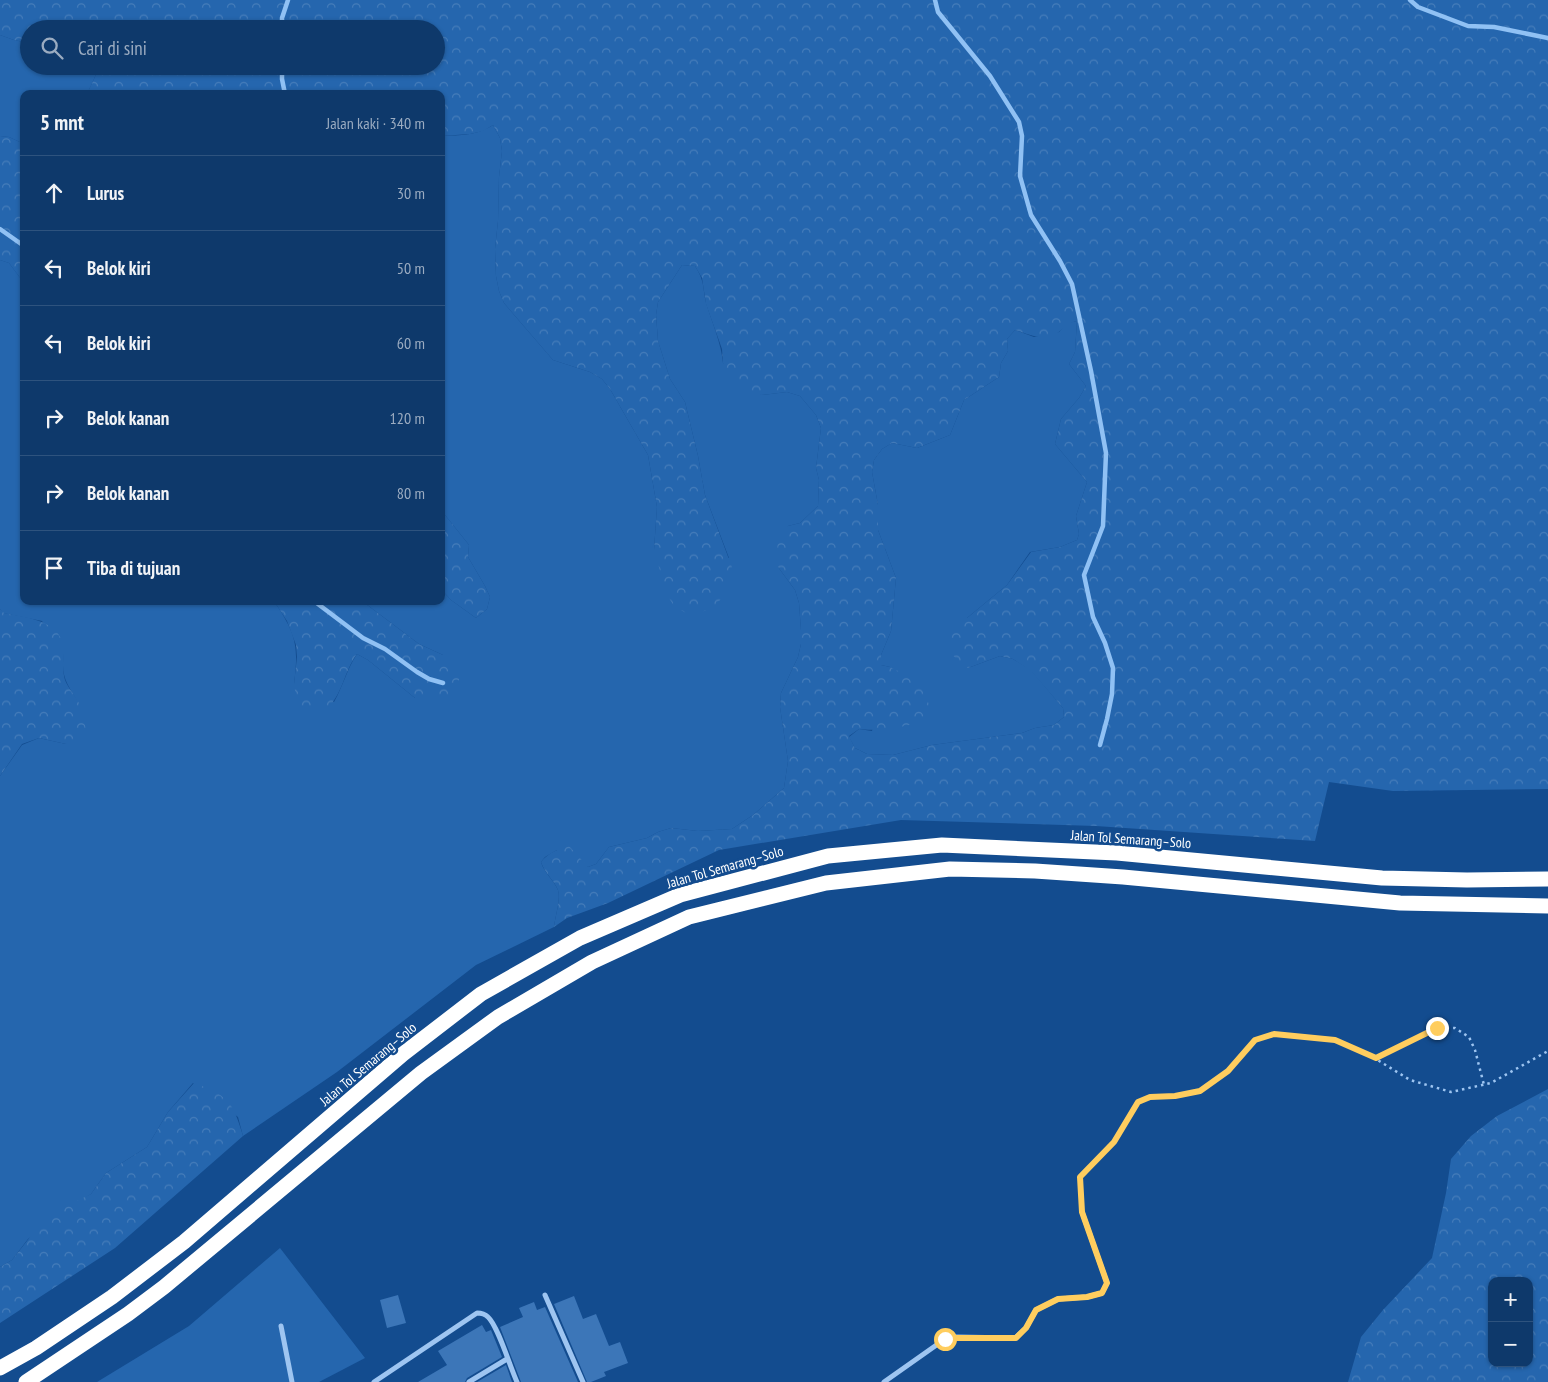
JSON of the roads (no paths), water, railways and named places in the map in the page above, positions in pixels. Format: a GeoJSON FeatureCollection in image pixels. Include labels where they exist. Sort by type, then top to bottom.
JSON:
{"type":"FeatureCollection","features":[{"type":"Feature","properties":{"kind":"highway","name":"Jalan Tol Semarang–Solo"},"geometry":{"type":"LineString","coordinates":[[0,1368],[36,1348],[97,1308],[184,1242],[403,1054],[481,994],[580,938],[680,895],[828,856],[942,845],[1117,853],[1382,878],[1548,879]]}},
{"type":"Feature","properties":{"kind":"highway"},"geometry":{"type":"LineString","coordinates":[[26,1382],[128,1314],[164,1287],[421,1073],[498,1017],[592,962],[689,917],[826,883],[950,869],[1045,871],[1400,903],[1548,906]]}},
{"type":"Feature","properties":{"kind":"street"},"geometry":{"type":"LineString","coordinates":[[884,1382],[945,1339],[1016,1338],[1026,1328],[1036,1310],[1058,1299],[1087,1297],[1102,1293],[1107,1283],[1082,1212]]}},
{"type":"Feature","properties":{"kind":"street"},"geometry":{"type":"LineString","coordinates":[[545,1295],[583,1382]]}},
{"type":"Feature","properties":{"kind":"street"},"geometry":{"type":"LineString","coordinates":[[374,1382],[477,1313],[488,1317],[497,1332],[517,1382]]}},
{"type":"Feature","properties":{"kind":"street"},"geometry":{"type":"LineString","coordinates":[[281,1326],[292,1382]]}},
{"type":"Feature","properties":{"kind":"street"},"geometry":{"type":"LineString","coordinates":[[469,1382],[507,1359]]}},
{"type":"Feature","properties":{"kind":"waterway"},"geometry":{"type":"LineString","coordinates":[[282,20],[288,0]]}},
{"type":"Feature","properties":{"kind":"waterway"},"geometry":{"type":"LineString","coordinates":[[935,0],[938,12],[990,76],[1019,122],[1022,136],[1020,176],[1031,215],[1072,284],[1106,453],[1103,526],[1084,575],[1093,617],[1105,643],[1113,668],[1112,694],[1100,745]]}},
{"type":"Feature","properties":{"kind":"waterway"},"geometry":{"type":"LineString","coordinates":[[1410,0],[1418,7],[1468,26],[1494,27],[1548,38]]}},
{"type":"Feature","properties":{"kind":"waterway"},"geometry":{"type":"LineString","coordinates":[[282,75],[284,90]]}},
{"type":"Feature","properties":{"kind":"waterway"},"geometry":{"type":"LineString","coordinates":[[0,229],[20,243]]}},
{"type":"Feature","properties":{"kind":"waterway"},"geometry":{"type":"LineString","coordinates":[[319,605],[363,638],[385,649],[429,679],[443,683]]}}]}
